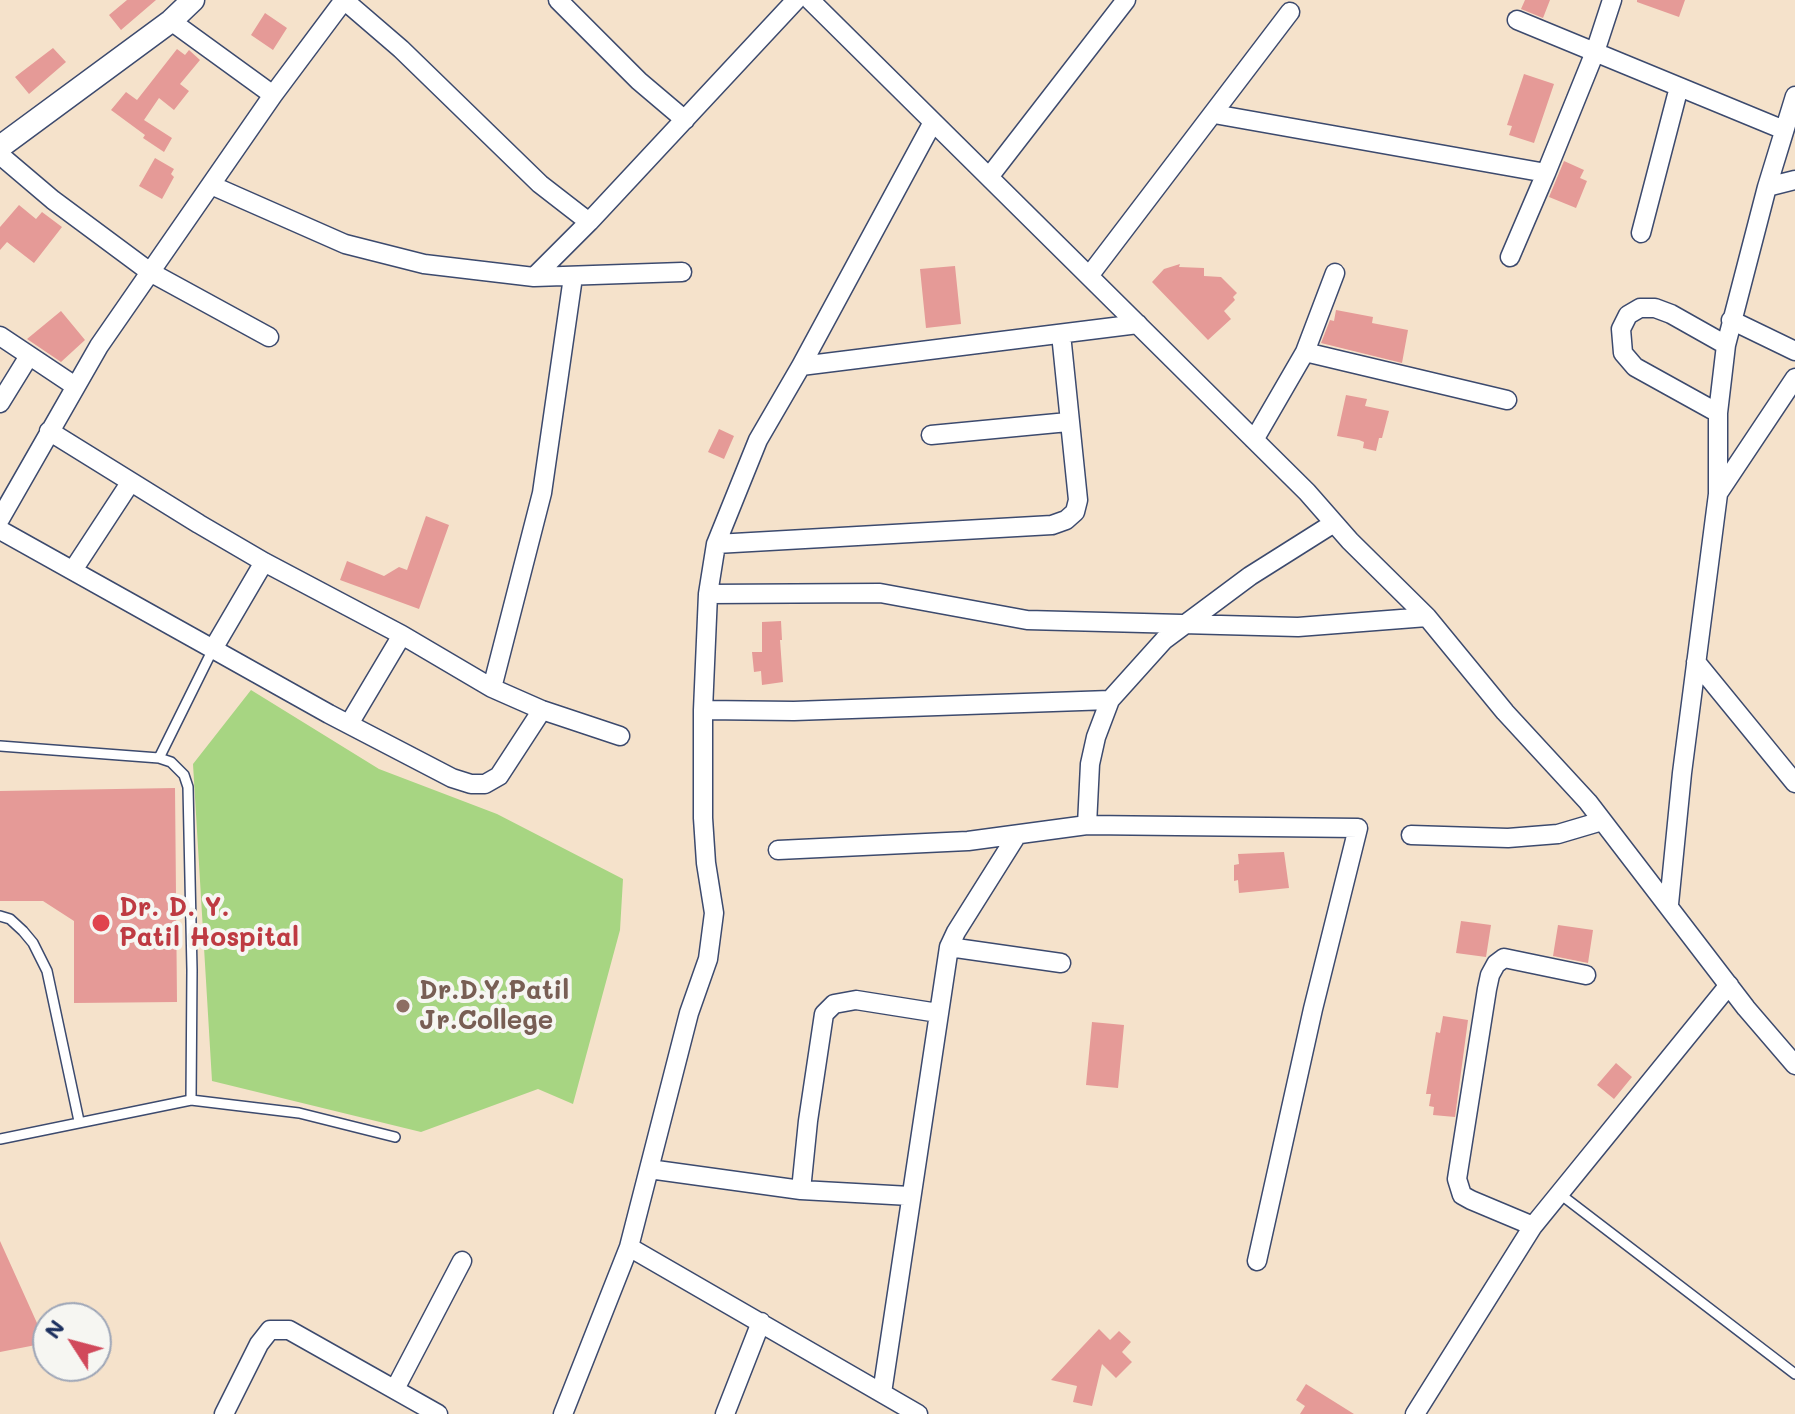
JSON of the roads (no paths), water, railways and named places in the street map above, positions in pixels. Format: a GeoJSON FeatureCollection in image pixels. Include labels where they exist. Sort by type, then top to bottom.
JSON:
{"type":"FeatureCollection","features":[{"type":"Feature","properties":{"kind":"street"},"geometry":{"type":"LineString","coordinates":[[0,147],[171,21],[193,0]]}},
{"type":"Feature","properties":{"kind":"street"},"geometry":{"type":"LineString","coordinates":[[0,519],[75,386],[150,272],[273,95],[344,0],[401,49],[540,184],[589,222]]}},
{"type":"Feature","properties":{"kind":"street"},"geometry":{"type":"LineString","coordinates":[[558,0],[639,81],[685,120]]}},
{"type":"Feature","properties":{"kind":"street"},"geometry":{"type":"LineString","coordinates":[[534,277],[796,0]]}},
{"type":"Feature","properties":{"kind":"street"},"geometry":{"type":"LineString","coordinates":[[810,0],[1138,324],[1427,617],[1505,712],[1602,821],[1795,1065]]}},
{"type":"Feature","properties":{"kind":"street"},"geometry":{"type":"LineString","coordinates":[[989,177],[1126,0]]}},
{"type":"Feature","properties":{"kind":"street"},"geometry":{"type":"LineString","coordinates":[[1510,257],[1595,52],[1612,0]]}},
{"type":"Feature","properties":{"kind":"street"},"geometry":{"type":"LineString","coordinates":[[1089,276],[1290,12]]}},
{"type":"Feature","properties":{"kind":"street"},"geometry":{"type":"LineString","coordinates":[[1517,20],[1784,130]]}},
{"type":"Feature","properties":{"kind":"street"},"geometry":{"type":"LineString","coordinates":[[171,21],[273,95]]}},
{"type":"Feature","properties":{"kind":"street"},"geometry":{"type":"LineString","coordinates":[[1641,233],[1679,87]]}},
{"type":"Feature","properties":{"kind":"street"},"geometry":{"type":"LineString","coordinates":[[1669,904],[1718,494],[1718,413],[1726,345],[1767,187],[1795,96]]}},
{"type":"Feature","properties":{"kind":"street"},"geometry":{"type":"LineString","coordinates":[[1214,114],[1546,173]]}},
{"type":"Feature","properties":{"kind":"street"},"geometry":{"type":"LineString","coordinates":[[563,1414],[629,1247],[689,1013],[708,959],[714,913],[703,818],[703,710],[708,594],[716,544],[758,440],[933,122]]}},
{"type":"Feature","properties":{"kind":"street"},"geometry":{"type":"LineString","coordinates":[[0,155],[53,200],[150,272],[269,337]]}},
{"type":"Feature","properties":{"kind":"street"},"geometry":{"type":"LineString","coordinates":[[1767,187],[1795,180]]}},
{"type":"Feature","properties":{"kind":"street"},"geometry":{"type":"LineString","coordinates":[[211,185],[345,244],[424,264],[534,277],[682,272]]}},
{"type":"Feature","properties":{"kind":"street"},"geometry":{"type":"LineString","coordinates":[[1254,440],[1305,352],[1335,273]]}},
{"type":"Feature","properties":{"kind":"street"},"geometry":{"type":"LineString","coordinates":[[492,688],[542,493],[573,277]]}},
{"type":"Feature","properties":{"kind":"street"},"geometry":{"type":"LineString","coordinates":[[1718,413],[1635,367],[1623,353],[1621,329],[1628,315],[1640,308],[1655,308],[1726,345]]}},
{"type":"Feature","properties":{"kind":"street"},"geometry":{"type":"LineString","coordinates":[[1731,320],[1795,351]]}},
{"type":"Feature","properties":{"kind":"street"},"geometry":{"type":"LineString","coordinates":[[801,366],[1138,324]]}},
{"type":"Feature","properties":{"kind":"street"},"geometry":{"type":"LineString","coordinates":[[716,544],[1052,525],[1066,520],[1075,512],[1078,500],[1061,334]]}},
{"type":"Feature","properties":{"kind":"street"},"geometry":{"type":"LineString","coordinates":[[0,336],[75,386]]}},
{"type":"Feature","properties":{"kind":"street"},"geometry":{"type":"LineString","coordinates":[[1305,352],[1507,400]]}},
{"type":"Feature","properties":{"kind":"street"},"geometry":{"type":"LineString","coordinates":[[0,403],[29,356]]}},
{"type":"Feature","properties":{"kind":"street"},"geometry":{"type":"LineString","coordinates":[[1718,494],[1795,378]]}},
{"type":"Feature","properties":{"kind":"street"},"geometry":{"type":"LineString","coordinates":[[931,435],[1068,422]]}},
{"type":"Feature","properties":{"kind":"street"},"geometry":{"type":"LineString","coordinates":[[49,431],[264,562],[402,635],[492,688],[542,710],[620,736]]}},
{"type":"Feature","properties":{"kind":"street"},"geometry":{"type":"LineString","coordinates":[[73,570],[130,483]]}},
{"type":"Feature","properties":{"kind":"street"},"geometry":{"type":"LineString","coordinates":[[1087,825],[1090,764],[1110,700],[1164,640],[1185,623],[1250,576],[1334,523]]}},
{"type":"Feature","properties":{"kind":"street"},"geometry":{"type":"LineString","coordinates":[[0,530],[452,778],[471,784],[485,784],[499,776],[542,710]]}},
{"type":"Feature","properties":{"kind":"street"},"geometry":{"type":"LineString","coordinates":[[213,649],[264,562]]}},
{"type":"Feature","properties":{"kind":"street"},"geometry":{"type":"LineString","coordinates":[[708,594],[880,593],[1027,620],[1298,627],[1427,617]]}},
{"type":"Feature","properties":{"kind":"street"},"geometry":{"type":"LineString","coordinates":[[349,724],[402,635]]}},
{"type":"Feature","properties":{"kind":"street"},"geometry":{"type":"LineString","coordinates":[[1696,662],[1795,782]]}},
{"type":"Feature","properties":{"kind":"street"},"geometry":{"type":"LineString","coordinates":[[703,710],[794,711],[1110,700]]}},
{"type":"Feature","properties":{"kind":"street"},"geometry":{"type":"LineString","coordinates":[[1411,835],[1508,838],[1558,834],[1602,821]]}},
{"type":"Feature","properties":{"kind":"street"},"geometry":{"type":"LineString","coordinates":[[778,850],[968,841],[1087,825],[1358,828],[1313,1009],[1257,1261]]}},
{"type":"Feature","properties":{"kind":"street"},"geometry":{"type":"LineString","coordinates":[[882,1393],[949,947],[1017,835]]}},
{"type":"Feature","properties":{"kind":"street"},"geometry":{"type":"LineString","coordinates":[[949,947],[1061,963]]}},
{"type":"Feature","properties":{"kind":"street"},"geometry":{"type":"LineString","coordinates":[[1533,1226],[1462,1195],[1457,1179],[1487,989],[1496,964],[1504,958],[1586,975]]}},
{"type":"Feature","properties":{"kind":"street"},"geometry":{"type":"LineString","coordinates":[[1415,1414],[1533,1226],[1729,985]]}},
{"type":"Feature","properties":{"kind":"street"},"geometry":{"type":"LineString","coordinates":[[801,1190],[824,1014],[834,1004],[856,1000],[938,1013]]}},
{"type":"Feature","properties":{"kind":"street"},"geometry":{"type":"LineString","coordinates":[[649,1169],[801,1190],[910,1196]]}},
{"type":"Feature","properties":{"kind":"street"},"geometry":{"type":"LineString","coordinates":[[629,1247],[918,1414]]}},
{"type":"Feature","properties":{"kind":"street"},"geometry":{"type":"LineString","coordinates":[[395,1389],[462,1261]]}},
{"type":"Feature","properties":{"kind":"street"},"geometry":{"type":"LineString","coordinates":[[725,1414],[761,1322]]}},
{"type":"Feature","properties":{"kind":"street"},"geometry":{"type":"LineString","coordinates":[[224,1414],[259,1344],[270,1330],[289,1330],[438,1414]]}},
{"type":"Feature","properties":{"kind":"lane"},"geometry":{"type":"LineString","coordinates":[[159,758],[213,649]]}},
{"type":"Feature","properties":{"kind":"lane"},"geometry":{"type":"LineString","coordinates":[[0,746],[159,758],[179,768],[188,787],[191,1100]]}},
{"type":"Feature","properties":{"kind":"lane"},"geometry":{"type":"LineString","coordinates":[[0,916],[10,919],[23,931],[33,943],[47,971],[79,1121]]}},
{"type":"Feature","properties":{"kind":"lane"},"geometry":{"type":"LineString","coordinates":[[0,1139],[191,1100],[299,1113],[395,1137]]}},
{"type":"Feature","properties":{"kind":"lane"},"geometry":{"type":"LineString","coordinates":[[1560,1194],[1795,1374]]}},
{"type":"Feature","properties":{"kind":"place","name":"Dr. D. Y. Patil Hospital"},"geometry":{"type":"Point","coordinates":[101,923]}},
{"type":"Feature","properties":{"kind":"place","name":"Dr.D.Y.Patil Jr.College"},"geometry":{"type":"Point","coordinates":[403,1006]}}]}
